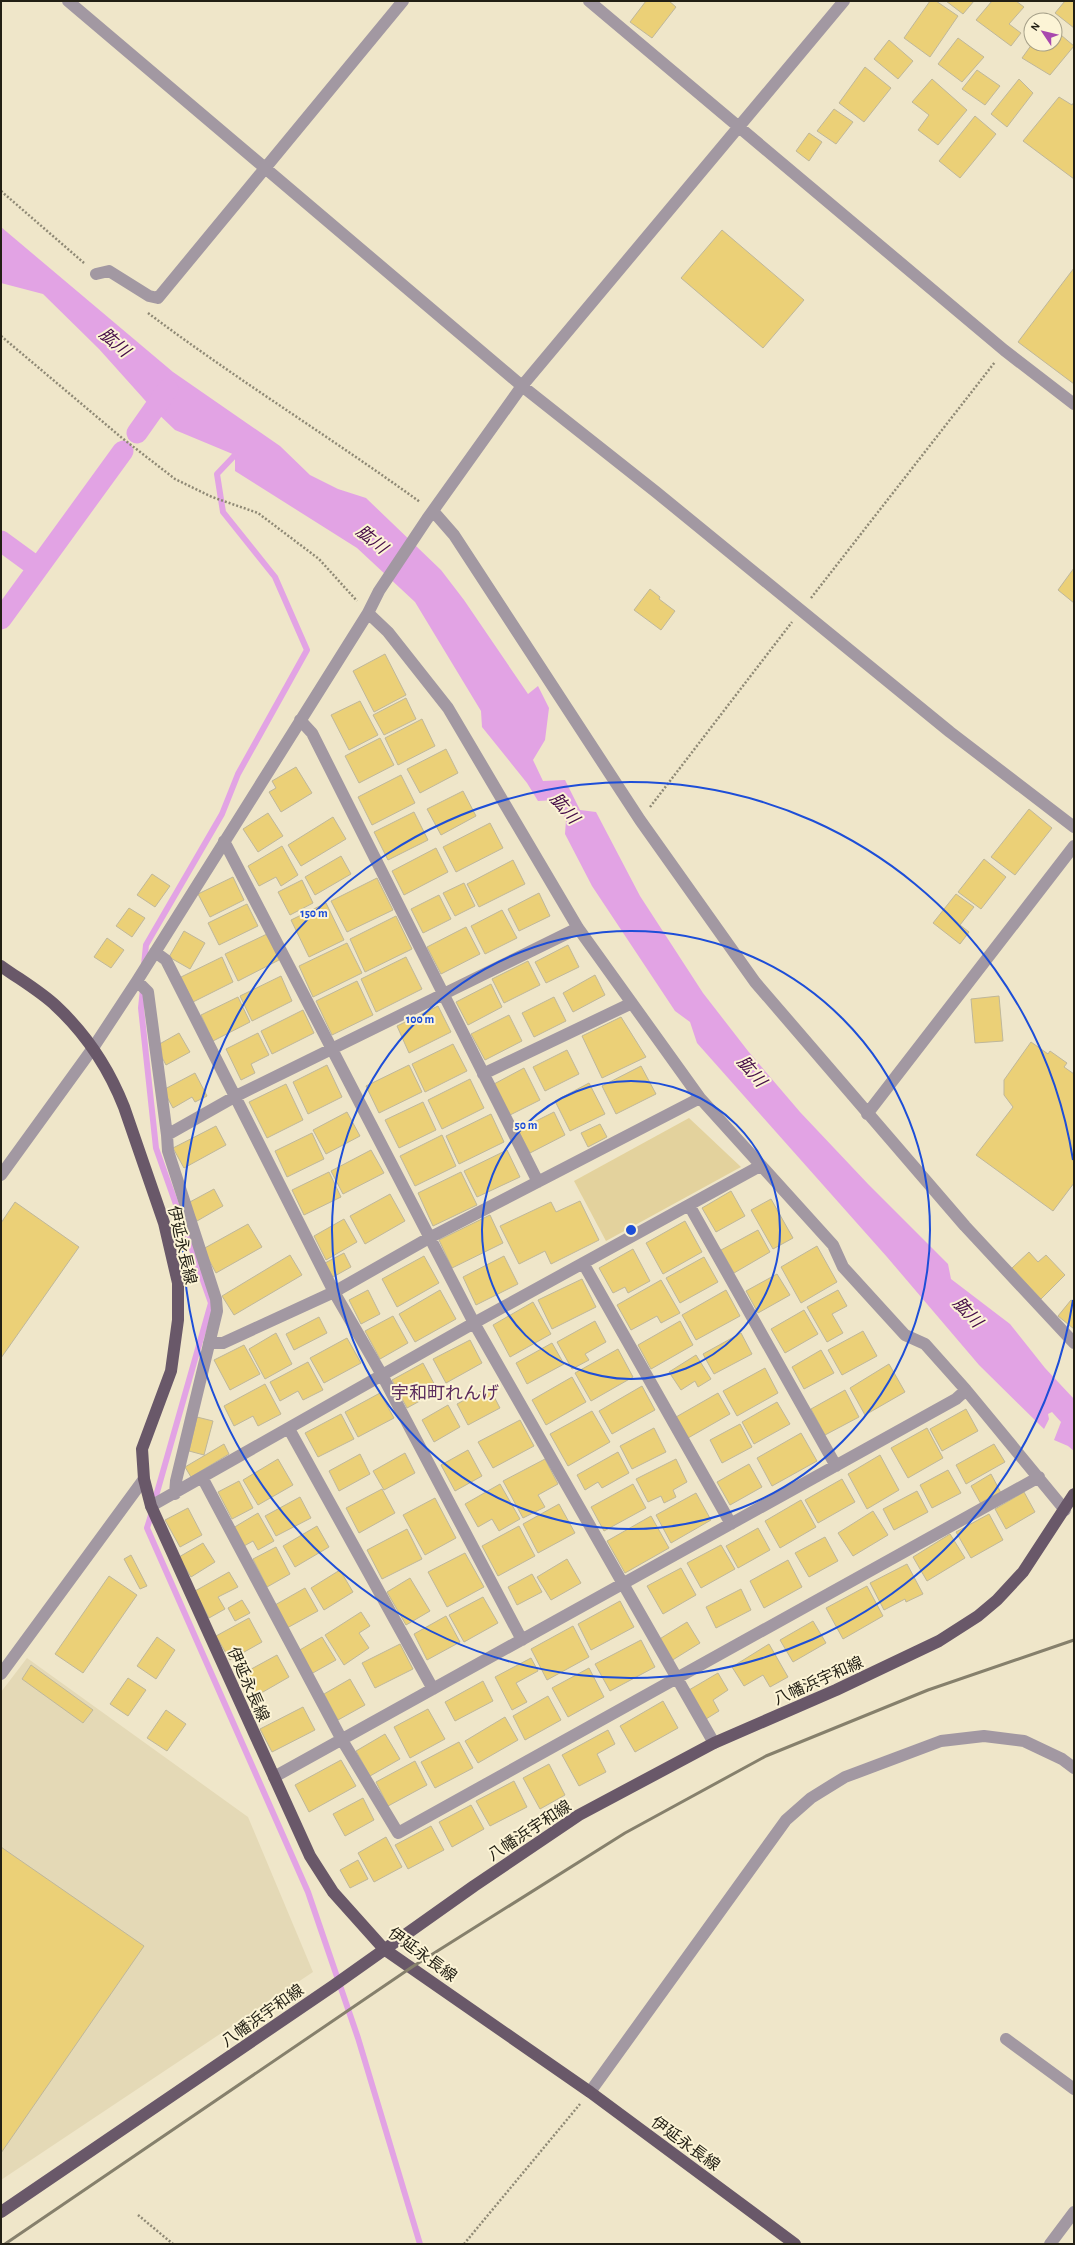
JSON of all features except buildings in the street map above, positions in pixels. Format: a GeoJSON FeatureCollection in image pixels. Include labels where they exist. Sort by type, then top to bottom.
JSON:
{"type":"FeatureCollection","features":[{"type":"Feature","properties":{"kind":"main road","name":"伊延永長線"},"geometry":{"type":"LineString","coordinates":[[1,966],[55,1005],[93,1048],[117,1088],[124,1107],[164,1223],[178,1283],[178,1320],[171,1371],[142,1449],[144,1479],[151,1506],[314,1862],[333,1892],[384,1949],[590,2092],[795,2244]]}},
{"type":"Feature","properties":{"kind":"main road","name":"八幡浜宇和線"},"geometry":{"type":"LineString","coordinates":[[1,2212],[579,1815],[714,1743],[836,1690],[932,1644],[978,1616],[997,1600],[1023,1572],[1065,1510],[1074,1494]]}},
{"type":"Feature","properties":{"kind":"street"},"geometry":{"type":"LineString","coordinates":[[68,1],[522,386],[801,610],[950,732],[1074,827]]}},
{"type":"Feature","properties":{"kind":"street"},"geometry":{"type":"LineString","coordinates":[[96,274],[110,271],[149,296],[158,298],[403,1]]}},
{"type":"Feature","properties":{"kind":"street"},"geometry":{"type":"LineString","coordinates":[[589,1],[1004,350],[1074,404]]}},
{"type":"Feature","properties":{"kind":"street"},"geometry":{"type":"LineString","coordinates":[[1,1175],[93,1048],[368,613],[380,591],[430,515],[522,386],[844,1]]}},
{"type":"Feature","properties":{"kind":"street"},"geometry":{"type":"LineString","coordinates":[[430,515],[454,535],[640,820],[755,982],[867,1114],[965,1226],[1074,1343]]}},
{"type":"Feature","properties":{"kind":"street"},"geometry":{"type":"LineString","coordinates":[[368,613],[388,632],[448,708],[578,928],[700,1098],[833,1245],[843,1267],[905,1336],[925,1344],[966,1390],[1065,1510]]}},
{"type":"Feature","properties":{"kind":"street"},"geometry":{"type":"LineString","coordinates":[[300,720],[312,733],[538,1182]]}},
{"type":"Feature","properties":{"kind":"street"},"geometry":{"type":"LineString","coordinates":[[224,841],[474,1323],[622,1585],[714,1743]]}},
{"type":"Feature","properties":{"kind":"street"},"geometry":{"type":"LineString","coordinates":[[867,1114],[1074,846]]}},
{"type":"Feature","properties":{"kind":"street"},"geometry":{"type":"LineString","coordinates":[[167,1135],[236,1096],[578,928]]}},
{"type":"Feature","properties":{"kind":"street"},"geometry":{"type":"LineString","coordinates":[[155,952],[166,960],[334,1292],[382,1375],[522,1640]]}},
{"type":"Feature","properties":{"kind":"street"},"geometry":{"type":"LineString","coordinates":[[137,980],[148,992],[168,1151],[216,1299],[217,1311],[176,1481],[175,1494]]}},
{"type":"Feature","properties":{"kind":"street"},"geometry":{"type":"LineString","coordinates":[[483,1074],[632,1002]]}},
{"type":"Feature","properties":{"kind":"street"},"geometry":{"type":"LineString","coordinates":[[209,1343],[223,1343],[334,1292],[429,1238],[700,1098]]}},
{"type":"Feature","properties":{"kind":"street"},"geometry":{"type":"LineString","coordinates":[[151,1506],[202,1479],[474,1323],[760,1166]]}},
{"type":"Feature","properties":{"kind":"street"},"geometry":{"type":"LineString","coordinates":[[688,1205],[836,1466]]}},
{"type":"Feature","properties":{"kind":"street"},"geometry":{"type":"LineString","coordinates":[[583,1263],[731,1524]]}},
{"type":"Feature","properties":{"kind":"street"},"geometry":{"type":"LineString","coordinates":[[274,1777],[956,1399],[966,1390]]}},
{"type":"Feature","properties":{"kind":"street"},"geometry":{"type":"LineString","coordinates":[[289,1429],[433,1689]]}},
{"type":"Feature","properties":{"kind":"street"},"geometry":{"type":"LineString","coordinates":[[202,1479],[342,1740],[398,1833],[1039,1477]]}},
{"type":"Feature","properties":{"kind":"street"},"geometry":{"type":"LineString","coordinates":[[1,1674],[144,1479]]}},
{"type":"Feature","properties":{"kind":"street"},"geometry":{"type":"LineString","coordinates":[[590,2092],[786,1820],[810,1798],[845,1777],[941,1741],[948,1740],[984,1736],[1024,1741],[1062,1759],[1074,1768]]}},
{"type":"Feature","properties":{"kind":"street"},"geometry":{"type":"LineString","coordinates":[[1006,2039],[1074,2089]]}},
{"type":"Feature","properties":{"kind":"street"},"geometry":{"type":"LineString","coordinates":[[1050,2244],[1074,2212]]}},
{"type":"Feature","properties":{"kind":"path"},"geometry":{"type":"LineString","coordinates":[[1,191],[96,274]]}},
{"type":"Feature","properties":{"kind":"path"},"geometry":{"type":"LineString","coordinates":[[147,312],[185,341],[364,461],[430,515]]}},
{"type":"Feature","properties":{"kind":"path"},"geometry":{"type":"LineString","coordinates":[[1,336],[122,438],[175,479],[212,497],[258,513],[313,555],[368,613]]}},
{"type":"Feature","properties":{"kind":"path"},"geometry":{"type":"LineString","coordinates":[[640,820],[801,610],[1004,350]]}},
{"type":"Feature","properties":{"kind":"path"},"geometry":{"type":"LineString","coordinates":[[464,2244],[590,2092]]}},
{"type":"Feature","properties":{"kind":"path"},"geometry":{"type":"LineString","coordinates":[[138,2215],[173,2244]]}},
{"type":"Feature","properties":{"kind":"shaded area"},"geometry":{"type":"Polygon","coordinates":[[[689,1118],[741,1167],[606,1241],[574,1181],[689,1118]]]}},
{"type":"Feature","properties":{"kind":"shaded area"},"geometry":{"type":"Polygon","coordinates":[[[27,1658],[248,1817],[313,1972],[1,2180],[1,1692],[27,1658]]]}},
{"type":"Feature","properties":{"kind":"water","name":"肱川"},"geometry":{"type":"Polygon","coordinates":[[[1,227],[173,372],[280,446],[310,475],[338,489],[366,498],[441,570],[464,600],[528,694],[538,686],[549,708],[545,740],[533,760],[543,781],[565,780],[580,810],[596,812],[640,896],[703,993],[748,1051],[800,1112],[868,1184],[948,1264],[951,1279],[1010,1324],[1045,1368],[1074,1399],[1074,1451],[1068,1446],[1054,1440],[1061,1422],[1052,1412],[1048,1414],[1049,1419],[1044,1429],[979,1365],[887,1257],[697,1043],[690,1022],[675,1011],[592,886],[565,834],[566,820],[555,800],[538,801],[527,783],[482,727],[481,711],[415,602],[357,548],[235,471],[235,455],[175,430],[151,407],[99,349],[43,294],[1,283],[1,227]]]}},
{"type":"Feature","properties":{"kind":"waterway"},"geometry":{"type":"LineString","coordinates":[[137,433],[168,389]]}},
{"type":"Feature","properties":{"kind":"waterway"},"geometry":{"type":"LineString","coordinates":[[1,619],[123,451]]}},
{"type":"Feature","properties":{"kind":"waterway"},"geometry":{"type":"LineString","coordinates":[[144,965],[146,945],[222,814],[238,774],[307,650],[275,577],[223,512],[217,474],[235,455]]}},
{"type":"Feature","properties":{"kind":"waterway"},"geometry":{"type":"LineString","coordinates":[[1,541],[38,568]]}},
{"type":"Feature","properties":{"kind":"waterway"},"geometry":{"type":"LineString","coordinates":[[143,988],[141,1008],[156,1148],[211,1303],[154,1503]]}},
{"type":"Feature","properties":{"kind":"waterway"},"geometry":{"type":"LineString","coordinates":[[152,1512],[147,1528],[308,1892],[358,2038],[420,2244]]}},
{"type":"Feature","properties":{"kind":"railway"},"geometry":{"type":"LineString","coordinates":[[5,2244],[412,1967],[625,1833],[766,1756],[928,1690],[1074,1640]]}},
{"type":"Feature","properties":{"kind":"district","name":"宇和町れんげ"},"geometry":{"type":"Point","coordinates":[445,1393]}}]}
